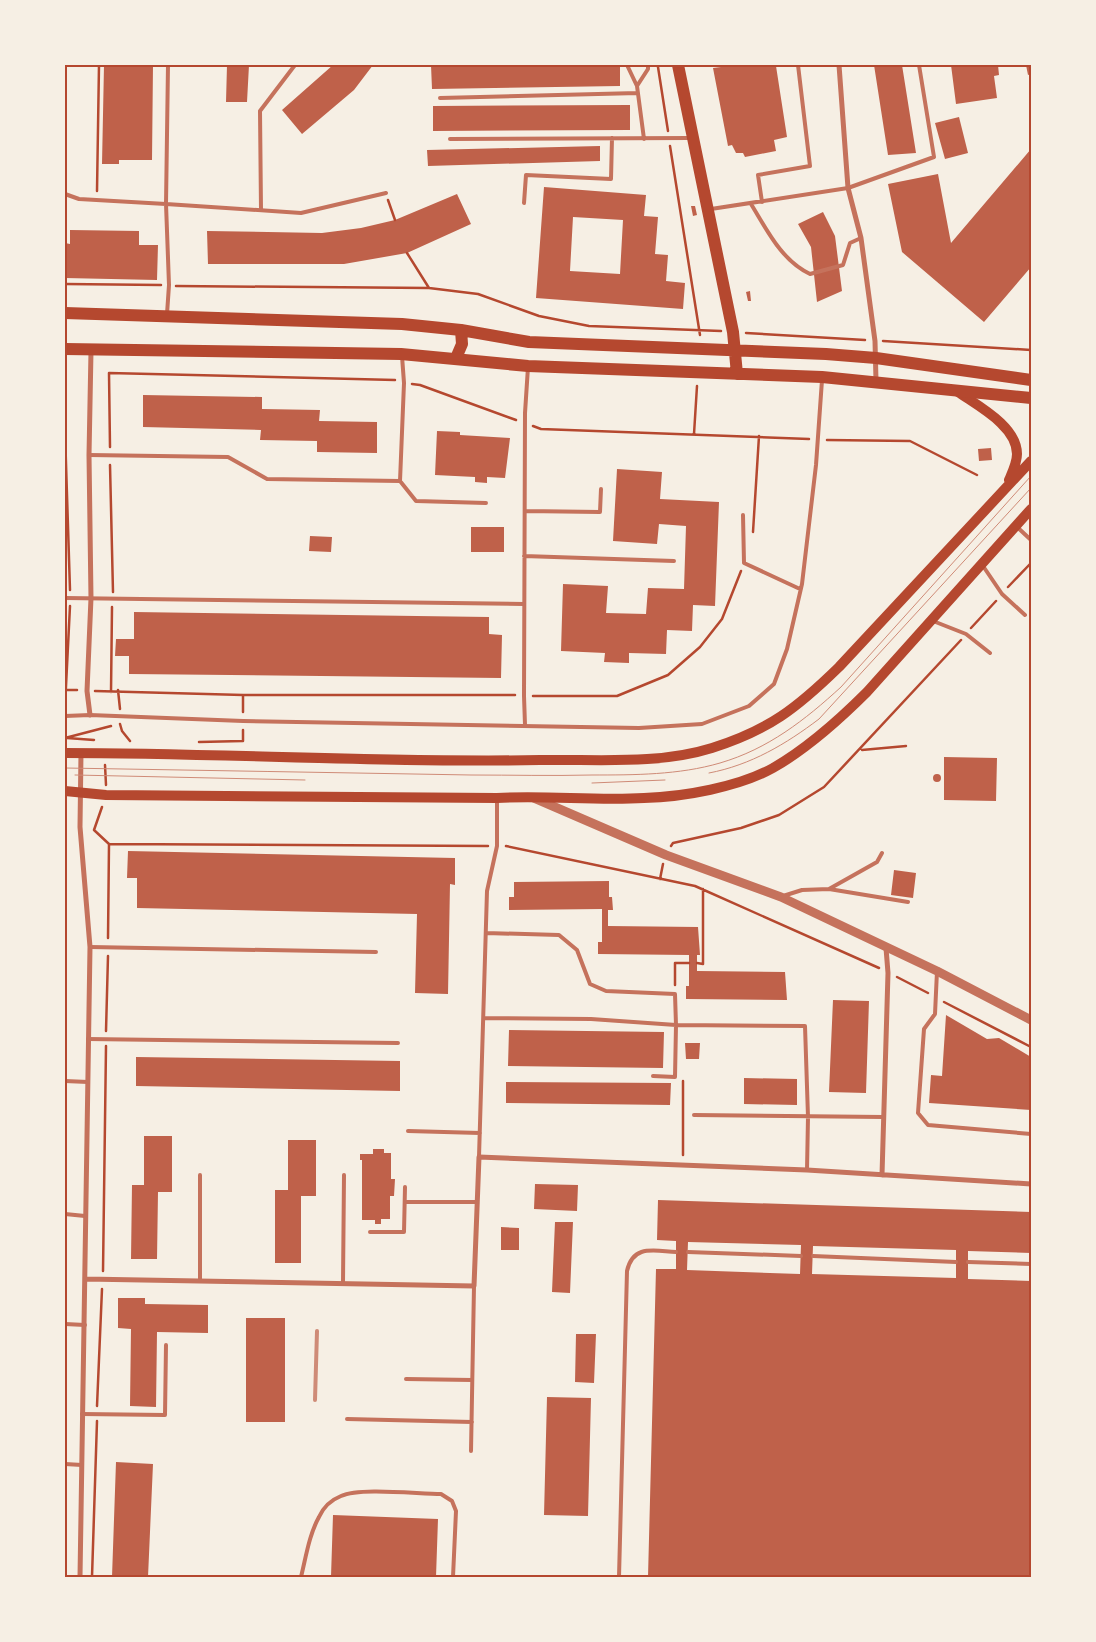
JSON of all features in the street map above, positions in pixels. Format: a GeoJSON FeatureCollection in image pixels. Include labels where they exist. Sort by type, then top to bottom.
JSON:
{"type":"FeatureCollection","features":[{"type":"Feature","properties":{"kind":"main road"},"geometry":{"type":"LineString","coordinates":[[678,65],[709,209],[732,332],[737,374]]}},
{"type":"Feature","properties":{"kind":"main road"},"geometry":{"type":"LineString","coordinates":[[65,313],[402,324],[462,330],[529,342],[735,352],[826,354],[876,358],[1031,380]]}},
{"type":"Feature","properties":{"kind":"main road"},"geometry":{"type":"LineString","coordinates":[[456,358],[462,344],[462,330]]}},
{"type":"Feature","properties":{"kind":"main road"},"geometry":{"type":"LineString","coordinates":[[65,349],[401,354],[528,366],[822,377],[1031,398]]}},
{"type":"Feature","properties":{"kind":"main road"},"geometry":{"type":"LineString","coordinates":[[958,392],[1006,429],[1015,443],[1017,456],[1008,484]]}},
{"type":"Feature","properties":{"kind":"main road"},"geometry":{"type":"LineString","coordinates":[[65,753],[103,752],[488,761],[678,756],[711,748],[749,735],[780,719],[812,694],[1031,461]]}},
{"type":"Feature","properties":{"kind":"main road"},"geometry":{"type":"LineString","coordinates":[[65,791],[106,795],[645,798],[696,792],[737,781],[772,768],[843,716],[1031,509]]}},
{"type":"Feature","properties":{"kind":"street"},"geometry":{"type":"LineString","coordinates":[[839,65],[848,188],[861,238],[875,341],[876,381]]}},
{"type":"Feature","properties":{"kind":"street"},"geometry":{"type":"LineString","coordinates":[[90,715],[87,691],[92,598],[89,455],[91,350]]}},
{"type":"Feature","properties":{"kind":"street"},"geometry":{"type":"LineString","coordinates":[[80,1577],[90,947],[80,826],[81,753]]}},
{"type":"Feature","properties":{"kind":"street"},"geometry":{"type":"LineString","coordinates":[[529,796],[666,854],[780,897],[937,971],[1031,1020]]}},
{"type":"Feature","properties":{"kind":"street"},"geometry":{"type":"LineString","coordinates":[[882,1175],[888,973],[886,948]]}},
{"type":"Feature","properties":{"kind":"street"},"geometry":{"type":"LineString","coordinates":[[85,1278],[474,1286],[480,1157],[806,1170],[1031,1184]]}},
{"type":"Feature","properties":{"kind":"lane"},"geometry":{"type":"LineString","coordinates":[[166,316],[169,286],[166,204],[168,65]]}},
{"type":"Feature","properties":{"kind":"lane"},"geometry":{"type":"LineString","coordinates":[[261,210],[260,111],[295,65]]}},
{"type":"Feature","properties":{"kind":"lane"},"geometry":{"type":"LineString","coordinates":[[627,65],[637,86],[644,139]]}},
{"type":"Feature","properties":{"kind":"lane"},"geometry":{"type":"LineString","coordinates":[[637,86],[648,69],[648,65]]}},
{"type":"Feature","properties":{"kind":"lane"},"geometry":{"type":"LineString","coordinates":[[762,202],[758,175],[810,166],[798,65]]}},
{"type":"Feature","properties":{"kind":"lane"},"geometry":{"type":"LineString","coordinates":[[709,209],[848,188],[934,157],[919,65]]}},
{"type":"Feature","properties":{"kind":"lane"},"geometry":{"type":"LineString","coordinates":[[440,98],[638,93]]}},
{"type":"Feature","properties":{"kind":"lane"},"geometry":{"type":"LineString","coordinates":[[524,204],[526,175],[611,180],[612,138]]}},
{"type":"Feature","properties":{"kind":"lane"},"geometry":{"type":"LineString","coordinates":[[450,139],[693,138]]}},
{"type":"Feature","properties":{"kind":"lane"},"geometry":{"type":"LineString","coordinates":[[65,194],[79,199],[300,213],[386,193]]}},
{"type":"Feature","properties":{"kind":"lane"},"geometry":{"type":"LineString","coordinates":[[751,204],[782,252],[800,270],[810,274],[842,265],[850,243],[861,238]]}},
{"type":"Feature","properties":{"kind":"lane"},"geometry":{"type":"LineString","coordinates":[[401,354],[404,383],[400,481],[416,501],[486,503]]}},
{"type":"Feature","properties":{"kind":"lane"},"geometry":{"type":"LineString","coordinates":[[526,725],[524,696],[524,556],[525,423],[528,366]]}},
{"type":"Feature","properties":{"kind":"lane"},"geometry":{"type":"LineString","coordinates":[[65,716],[90,715],[243,721],[639,728],[702,724],[749,706],[774,684],[788,650],[800,589],[818,440],[822,377]]}},
{"type":"Feature","properties":{"kind":"lane"},"geometry":{"type":"LineString","coordinates":[[89,455],[228,457],[267,479],[400,481]]}},
{"type":"Feature","properties":{"kind":"lane"},"geometry":{"type":"LineString","coordinates":[[525,511],[600,512],[601,489]]}},
{"type":"Feature","properties":{"kind":"lane"},"geometry":{"type":"LineString","coordinates":[[743,514],[744,563],[800,589]]}},
{"type":"Feature","properties":{"kind":"lane"},"geometry":{"type":"LineString","coordinates":[[1016,526],[1031,540]]}},
{"type":"Feature","properties":{"kind":"lane"},"geometry":{"type":"LineString","coordinates":[[524,556],[674,561]]}},
{"type":"Feature","properties":{"kind":"lane"},"geometry":{"type":"LineString","coordinates":[[982,564],[1002,594],[1025,615]]}},
{"type":"Feature","properties":{"kind":"lane"},"geometry":{"type":"LineString","coordinates":[[68,598],[524,604]]}},
{"type":"Feature","properties":{"kind":"lane"},"geometry":{"type":"LineString","coordinates":[[931,620],[966,634],[990,653]]}},
{"type":"Feature","properties":{"kind":"lane"},"geometry":{"type":"LineString","coordinates":[[480,1157],[486,933],[488,891],[497,846],[496,798]]}},
{"type":"Feature","properties":{"kind":"lane"},"geometry":{"type":"LineString","coordinates":[[830,889],[877,862],[882,853]]}},
{"type":"Feature","properties":{"kind":"lane"},"geometry":{"type":"LineString","coordinates":[[780,897],[802,890],[830,889],[908,902]]}},
{"type":"Feature","properties":{"kind":"lane"},"geometry":{"type":"LineString","coordinates":[[486,933],[559,935],[577,950],[590,984],[606,991],[675,994],[675,1077],[653,1076]]}},
{"type":"Feature","properties":{"kind":"lane"},"geometry":{"type":"LineString","coordinates":[[90,947],[376,952]]}},
{"type":"Feature","properties":{"kind":"lane"},"geometry":{"type":"LineString","coordinates":[[937,971],[935,1014],[924,1029],[918,1113],[928,1125],[1031,1134]]}},
{"type":"Feature","properties":{"kind":"lane"},"geometry":{"type":"LineString","coordinates":[[484,1018],[591,1019],[676,1025],[805,1026],[808,1117],[806,1170]]}},
{"type":"Feature","properties":{"kind":"lane"},"geometry":{"type":"LineString","coordinates":[[88,1039],[398,1044]]}},
{"type":"Feature","properties":{"kind":"lane"},"geometry":{"type":"LineString","coordinates":[[65,1081],[88,1082]]}},
{"type":"Feature","properties":{"kind":"lane"},"geometry":{"type":"LineString","coordinates":[[694,1115],[883,1117]]}},
{"type":"Feature","properties":{"kind":"lane"},"geometry":{"type":"LineString","coordinates":[[408,1131],[480,1132]]}},
{"type":"Feature","properties":{"kind":"lane"},"geometry":{"type":"LineString","coordinates":[[200,1175],[200,1281]]}},
{"type":"Feature","properties":{"kind":"lane"},"geometry":{"type":"LineString","coordinates":[[343,1283],[344,1175]]}},
{"type":"Feature","properties":{"kind":"lane"},"geometry":{"type":"LineString","coordinates":[[370,1232],[404,1232],[405,1187]]}},
{"type":"Feature","properties":{"kind":"lane"},"geometry":{"type":"LineString","coordinates":[[405,1202],[477,1202]]}},
{"type":"Feature","properties":{"kind":"lane"},"geometry":{"type":"LineString","coordinates":[[65,1214],[85,1216]]}},
{"type":"Feature","properties":{"kind":"lane"},"geometry":{"type":"LineString","coordinates":[[619,1577],[627,1271],[629,1260],[637,1252],[646,1250],[676,1252]]}},
{"type":"Feature","properties":{"kind":"lane"},"geometry":{"type":"LineString","coordinates":[[688,1252],[800,1256]]}},
{"type":"Feature","properties":{"kind":"lane"},"geometry":{"type":"LineString","coordinates":[[813,1256],[956,1262]]}},
{"type":"Feature","properties":{"kind":"lane"},"geometry":{"type":"LineString","coordinates":[[968,1262],[1031,1264]]}},
{"type":"Feature","properties":{"kind":"lane"},"geometry":{"type":"LineString","coordinates":[[471,1451],[474,1286]]}},
{"type":"Feature","properties":{"kind":"lane"},"geometry":{"type":"LineString","coordinates":[[65,1324],[85,1326]]}},
{"type":"Feature","properties":{"kind":"lane"},"geometry":{"type":"LineString","coordinates":[[82,1414],[165,1415],[166,1345]]}},
{"type":"Feature","properties":{"kind":"lane"},"geometry":{"type":"LineString","coordinates":[[406,1379],[472,1380]]}},
{"type":"Feature","properties":{"kind":"lane"},"geometry":{"type":"LineString","coordinates":[[347,1419],[472,1422]]}},
{"type":"Feature","properties":{"kind":"lane"},"geometry":{"type":"LineString","coordinates":[[65,1464],[82,1465]]}},
{"type":"Feature","properties":{"kind":"lane"},"geometry":{"type":"LineString","coordinates":[[301,1577],[313,1530],[320,1516],[328,1504],[341,1496],[356,1492],[442,1494],[452,1500],[456,1511],[453,1577]]}},
{"type":"Feature","properties":{"kind":"path"},"geometry":{"type":"LineString","coordinates":[[97,200],[99,65]]}},
{"type":"Feature","properties":{"kind":"path"},"geometry":{"type":"LineString","coordinates":[[658,65],[700,329]]}},
{"type":"Feature","properties":{"kind":"path"},"geometry":{"type":"LineString","coordinates":[[386,193],[395,220]]}},
{"type":"Feature","properties":{"kind":"path"},"geometry":{"type":"LineString","coordinates":[[407,253],[429,288]]}},
{"type":"Feature","properties":{"kind":"path"},"geometry":{"type":"LineString","coordinates":[[65,284],[429,288],[478,294],[539,316],[589,326],[700,329],[1031,350]]}},
{"type":"Feature","properties":{"kind":"path"},"geometry":{"type":"LineString","coordinates":[[111,692],[113,598],[109,373],[390,379],[420,385],[541,429],[759,436],[818,440],[910,441],[977,475]]}},
{"type":"Feature","properties":{"kind":"path"},"geometry":{"type":"LineString","coordinates":[[65,432],[68,598],[65,706]]}},
{"type":"Feature","properties":{"kind":"path"},"geometry":{"type":"LineString","coordinates":[[755,511],[759,436]]}},
{"type":"Feature","properties":{"kind":"path"},"geometry":{"type":"LineString","coordinates":[[118,690],[243,694],[617,696],[668,675],[700,647],[722,619],[744,563]]}},
{"type":"Feature","properties":{"kind":"path"},"geometry":{"type":"LineString","coordinates":[[666,854],[673,843],[741,828],[779,815],[824,787],[861,750],[1031,563]]}},
{"type":"Feature","properties":{"kind":"path"},"geometry":{"type":"LineString","coordinates":[[243,694],[243,721]]}},
{"type":"Feature","properties":{"kind":"path"},"geometry":{"type":"LineString","coordinates":[[65,738],[120,724],[122,731],[130,741],[121,741]]}},
{"type":"Feature","properties":{"kind":"path"},"geometry":{"type":"LineString","coordinates":[[195,742],[243,741],[243,733]]}},
{"type":"Feature","properties":{"kind":"path"},"geometry":{"type":"LineString","coordinates":[[65,738],[103,740],[106,795],[94,830],[109,844],[507,846],[703,889],[888,973],[1031,1047]]}},
{"type":"Feature","properties":{"kind":"path"},"geometry":{"type":"LineString","coordinates":[[861,750],[906,746]]}},
{"type":"Feature","properties":{"kind":"path"},"geometry":{"type":"LineString","coordinates":[[92,1577],[103,1279],[109,844]]}},
{"type":"Feature","properties":{"kind":"path"},"geometry":{"type":"LineString","coordinates":[[697,963],[703,964],[703,889]]}},
{"type":"Feature","properties":{"kind":"path"},"geometry":{"type":"LineString","coordinates":[[675,994],[675,963],[689,963]]}},
{"type":"Feature","properties":{"kind":"path"},"geometry":{"type":"LineString","coordinates":[[675,1077],[682,1076],[684,1157]]}},
{"type":"Feature","properties":{"kind":"building"},"geometry":{"type":"Polygon","coordinates":[[[104,65],[153,65],[152,160],[119,160],[119,164],[102,164],[104,65]]]}},
{"type":"Feature","properties":{"kind":"building"},"geometry":{"type":"Polygon","coordinates":[[[227,65],[249,65],[247,102],[226,102],[227,65]]]}},
{"type":"Feature","properties":{"kind":"building"},"geometry":{"type":"Polygon","coordinates":[[[333,65],[373,65],[354,90],[302,134],[282,110],[333,65]]]}},
{"type":"Feature","properties":{"kind":"building"},"geometry":{"type":"Polygon","coordinates":[[[431,65],[620,65],[620,86],[432,89],[431,65]]]}},
{"type":"Feature","properties":{"kind":"building"},"geometry":{"type":"Polygon","coordinates":[[[721,65],[776,66],[787,137],[774,140],[776,151],[745,157],[743,153],[736,153],[732,145],[728,146],[713,68],[721,67],[721,65]]]}},
{"type":"Feature","properties":{"kind":"building"},"geometry":{"type":"Polygon","coordinates":[[[874,65],[902,65],[916,153],[888,155],[874,65]]]}},
{"type":"Feature","properties":{"kind":"building"},"geometry":{"type":"Polygon","coordinates":[[[951,65],[998,65],[999,75],[994,76],[997,98],[956,104],[951,65]]]}},
{"type":"Feature","properties":{"kind":"building"},"geometry":{"type":"Polygon","coordinates":[[[1026,65],[1031,65],[1031,74],[1028,75],[1026,65]]]}},
{"type":"Feature","properties":{"kind":"building"},"geometry":{"type":"Polygon","coordinates":[[[630,105],[630,130],[433,131],[433,106],[630,105]]]}},
{"type":"Feature","properties":{"kind":"building"},"geometry":{"type":"Polygon","coordinates":[[[959,117],[968,153],[945,159],[935,123],[959,117]]]}},
{"type":"Feature","properties":{"kind":"building"},"geometry":{"type":"Polygon","coordinates":[[[600,146],[600,161],[428,166],[427,150],[600,146]]]}},
{"type":"Feature","properties":{"kind":"building"},"geometry":{"type":"Polygon","coordinates":[[[1031,149],[1031,267],[984,322],[902,252],[888,184],[938,174],[951,243],[1031,149]]]}},
{"type":"Feature","properties":{"kind":"building"},"geometry":{"type":"Polygon","coordinates":[[[544,187],[646,195],[644,216],[658,217],[655,254],[668,255],[666,281],[685,283],[683,309],[536,298],[544,187]],[[573,217],[570,271],[620,274],[623,220],[573,217]]]}},
{"type":"Feature","properties":{"kind":"building"},"geometry":{"type":"Polygon","coordinates":[[[457,194],[471,224],[407,253],[344,264],[208,264],[207,231],[322,233],[361,228],[395,220],[457,194]]]}},
{"type":"Feature","properties":{"kind":"building"},"geometry":{"type":"Polygon","coordinates":[[[691,206],[695,206],[697,215],[693,216],[691,206]]]}},
{"type":"Feature","properties":{"kind":"building"},"geometry":{"type":"Polygon","coordinates":[[[823,212],[835,236],[842,291],[817,302],[811,247],[798,224],[823,212]]]}},
{"type":"Feature","properties":{"kind":"building"},"geometry":{"type":"Polygon","coordinates":[[[70,230],[139,231],[139,245],[158,245],[157,280],[65,278],[65,243],[70,244],[70,230]]]}},
{"type":"Feature","properties":{"kind":"building"},"geometry":{"type":"Polygon","coordinates":[[[750,291],[751,301],[748,301],[746,292],[750,291]]]}},
{"type":"Feature","properties":{"kind":"building"},"geometry":{"type":"Polygon","coordinates":[[[143,395],[262,397],[262,409],[320,410],[319,421],[377,422],[377,453],[317,452],[317,441],[260,440],[261,430],[143,427],[143,395]]]}},
{"type":"Feature","properties":{"kind":"building"},"geometry":{"type":"Polygon","coordinates":[[[437,431],[460,432],[460,435],[510,438],[505,478],[487,477],[487,483],[475,482],[475,477],[435,475],[437,431]]]}},
{"type":"Feature","properties":{"kind":"building"},"geometry":{"type":"Polygon","coordinates":[[[991,448],[992,460],[979,461],[978,449],[991,448]]]}},
{"type":"Feature","properties":{"kind":"building"},"geometry":{"type":"Polygon","coordinates":[[[617,469],[662,472],[660,499],[719,502],[715,606],[693,605],[692,631],[667,630],[666,654],[629,653],[629,663],[604,662],[605,653],[561,651],[563,584],[608,586],[606,613],[646,614],[648,588],[684,589],[686,526],[659,524],[657,544],[613,541],[617,469]]]}},
{"type":"Feature","properties":{"kind":"building"},"geometry":{"type":"Polygon","coordinates":[[[471,527],[504,527],[504,552],[471,552],[471,527]]]}},
{"type":"Feature","properties":{"kind":"building"},"geometry":{"type":"Polygon","coordinates":[[[310,536],[332,537],[331,552],[309,551],[310,536]]]}},
{"type":"Feature","properties":{"kind":"building"},"geometry":{"type":"Polygon","coordinates":[[[134,612],[489,617],[489,634],[502,635],[501,678],[129,674],[129,656],[115,656],[116,639],[134,639],[134,612]]]}},
{"type":"Feature","properties":{"kind":"building"},"geometry":{"type":"Polygon","coordinates":[[[944,757],[997,758],[996,801],[944,800],[944,757]]]}},
{"type":"Feature","properties":{"kind":"building"},"geometry":{"type":"Polygon","coordinates":[[[937,774],[941,778],[937,782],[933,778],[937,774]]]}},
{"type":"Feature","properties":{"kind":"building"},"geometry":{"type":"Polygon","coordinates":[[[128,851],[455,858],[455,885],[450,884],[448,994],[415,993],[417,914],[137,908],[137,878],[127,878],[128,851]]]}},
{"type":"Feature","properties":{"kind":"building"},"geometry":{"type":"Polygon","coordinates":[[[894,870],[916,873],[913,898],[891,895],[894,870]]]}},
{"type":"Feature","properties":{"kind":"building"},"geometry":{"type":"Polygon","coordinates":[[[609,881],[609,897],[612,897],[613,910],[608,910],[608,926],[698,927],[700,955],[697,955],[697,971],[785,972],[787,1000],[686,999],[686,986],[689,986],[689,955],[598,954],[598,942],[602,942],[602,909],[509,910],[509,897],[514,897],[514,882],[609,881]]]}},
{"type":"Feature","properties":{"kind":"building"},"geometry":{"type":"Polygon","coordinates":[[[833,1000],[869,1001],[866,1093],[829,1092],[833,1000]]]}},
{"type":"Feature","properties":{"kind":"building"},"geometry":{"type":"Polygon","coordinates":[[[946,1015],[987,1039],[999,1038],[1031,1057],[1031,1110],[929,1103],[931,1075],[942,1076],[946,1015]]]}},
{"type":"Feature","properties":{"kind":"building"},"geometry":{"type":"Polygon","coordinates":[[[509,1030],[664,1032],[663,1068],[508,1066],[509,1030]]]}},
{"type":"Feature","properties":{"kind":"building"},"geometry":{"type":"Polygon","coordinates":[[[685,1043],[700,1043],[699,1059],[686,1059],[685,1043]]]}},
{"type":"Feature","properties":{"kind":"building"},"geometry":{"type":"Polygon","coordinates":[[[136,1057],[400,1061],[400,1091],[136,1086],[136,1057]]]}},
{"type":"Feature","properties":{"kind":"building"},"geometry":{"type":"Polygon","coordinates":[[[744,1078],[797,1079],[797,1105],[744,1104],[744,1078]]]}},
{"type":"Feature","properties":{"kind":"building"},"geometry":{"type":"Polygon","coordinates":[[[506,1082],[671,1083],[670,1105],[506,1103],[506,1082]]]}},
{"type":"Feature","properties":{"kind":"building"},"geometry":{"type":"Polygon","coordinates":[[[144,1136],[172,1136],[172,1192],[158,1192],[157,1259],[131,1259],[132,1185],[144,1185],[144,1136]]]}},
{"type":"Feature","properties":{"kind":"building"},"geometry":{"type":"Polygon","coordinates":[[[288,1140],[316,1140],[316,1196],[301,1196],[301,1263],[275,1263],[275,1190],[288,1190],[288,1140]]]}},
{"type":"Feature","properties":{"kind":"building"},"geometry":{"type":"Polygon","coordinates":[[[373,1149],[384,1149],[384,1153],[391,1153],[391,1179],[395,1179],[394,1196],[390,1196],[390,1219],[381,1219],[381,1224],[375,1224],[375,1220],[362,1220],[362,1160],[360,1160],[360,1154],[373,1154],[373,1149]]]}},
{"type":"Feature","properties":{"kind":"building"},"geometry":{"type":"Polygon","coordinates":[[[535,1184],[578,1185],[577,1211],[534,1209],[535,1184]]]}},
{"type":"Feature","properties":{"kind":"building"},"geometry":{"type":"Polygon","coordinates":[[[658,1200],[1031,1212],[1031,1253],[968,1251],[968,1279],[1031,1281],[1031,1577],[648,1577],[656,1269],[676,1269],[676,1241],[657,1240],[658,1200]],[[688,1242],[687,1270],[800,1274],[801,1245],[688,1242]],[[813,1246],[812,1274],[956,1278],[956,1250],[813,1246]]]}},
{"type":"Feature","properties":{"kind":"building"},"geometry":{"type":"Polygon","coordinates":[[[555,1222],[573,1222],[570,1293],[552,1292],[555,1222]]]}},
{"type":"Feature","properties":{"kind":"building"},"geometry":{"type":"Polygon","coordinates":[[[501,1227],[519,1228],[519,1250],[501,1250],[501,1227]]]}},
{"type":"Feature","properties":{"kind":"building"},"geometry":{"type":"Polygon","coordinates":[[[118,1298],[145,1298],[145,1304],[208,1305],[208,1333],[157,1332],[156,1407],[130,1406],[131,1329],[118,1328],[118,1298]]]}},
{"type":"Feature","properties":{"kind":"building"},"geometry":{"type":"Polygon","coordinates":[[[246,1318],[285,1318],[285,1422],[246,1422],[246,1318]]]}},
{"type":"Feature","properties":{"kind":"building"},"geometry":{"type":"Polygon","coordinates":[[[576,1334],[596,1334],[594,1383],[575,1382],[576,1334]]]}},
{"type":"Feature","properties":{"kind":"building"},"geometry":{"type":"Polygon","coordinates":[[[547,1397],[591,1398],[588,1516],[544,1515],[547,1397]]]}},
{"type":"Feature","properties":{"kind":"building"},"geometry":{"type":"Polygon","coordinates":[[[116,1462],[153,1464],[148,1577],[112,1577],[116,1462]]]}},
{"type":"Feature","properties":{"kind":"building"},"geometry":{"type":"Polygon","coordinates":[[[333,1515],[438,1519],[436,1577],[331,1577],[333,1515]]]}},
{"type":"Feature","properties":{"kind":"tram line"},"geometry":{"type":"LineString","coordinates":[[65,768],[471,775],[624,775],[689,770],[720,763],[770,742],[800,722],[841,687],[1031,476]]}},
{"type":"Feature","properties":{"kind":"tram line"},"geometry":{"type":"LineString","coordinates":[[709,773],[754,759],[781,745],[819,719],[1031,488]]}},
{"type":"Feature","properties":{"kind":"tram line"},"geometry":{"type":"LineString","coordinates":[[75,775],[305,780]]}},
{"type":"Feature","properties":{"kind":"tram line"},"geometry":{"type":"LineString","coordinates":[[592,783],[665,780]]}},
{"type":"Feature","properties":{"kind":"railway"},"geometry":{"type":"LineString","coordinates":[[315,1400],[317,1331]]}}]}
